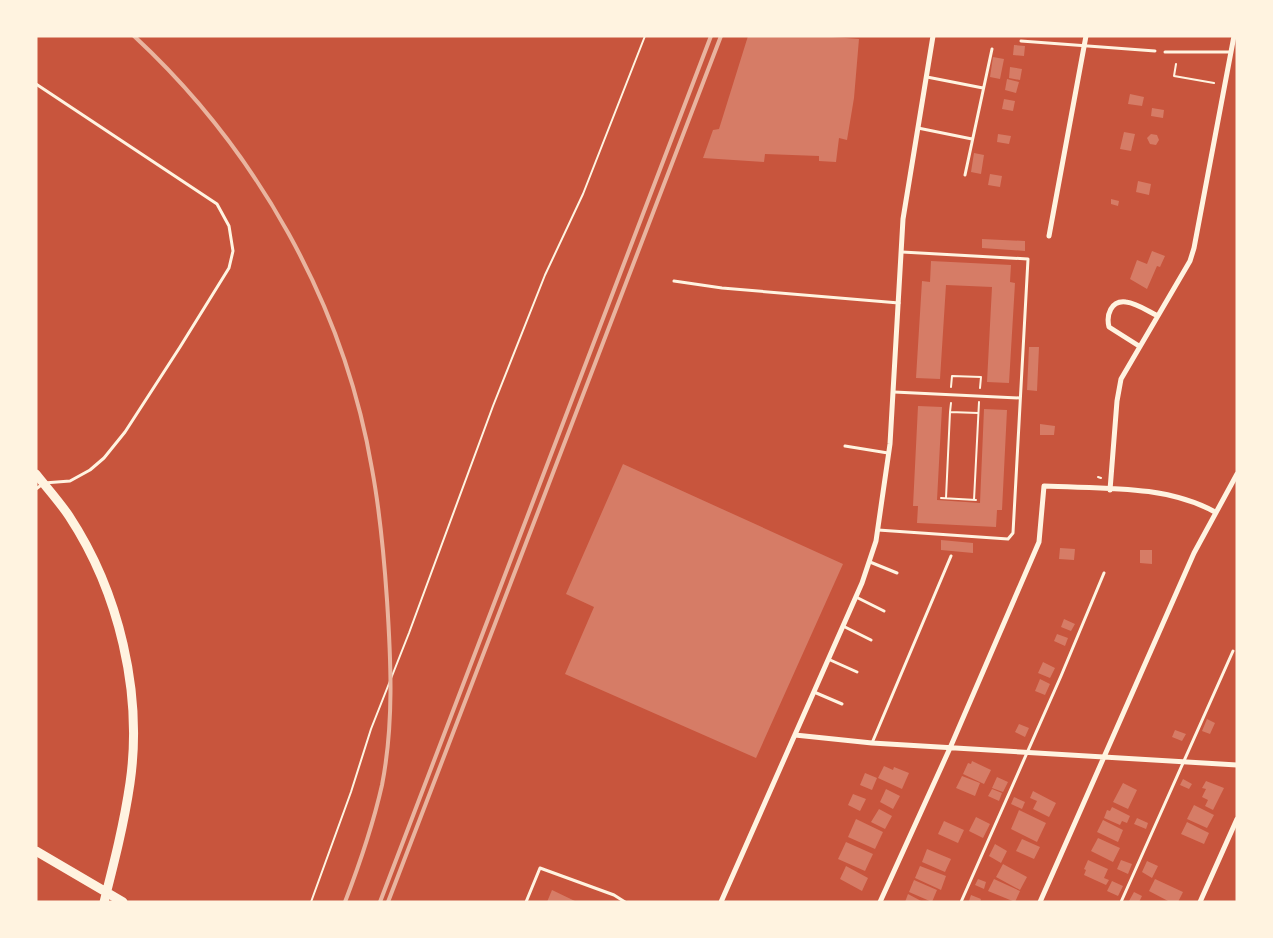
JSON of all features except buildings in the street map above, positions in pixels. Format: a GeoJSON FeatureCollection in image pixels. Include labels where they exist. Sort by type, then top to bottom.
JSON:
{"type":"FeatureCollection","features":[{"type":"Feature","properties":{"kind":"main road"},"geometry":{"type":"LineString","coordinates":[[36,474],[40,486],[69,515],[90,554],[110,599],[124,650],[131,694],[133,738],[130,782],[118,847],[104,902]]}},
{"type":"Feature","properties":{"kind":"main road"},"geometry":{"type":"LineString","coordinates":[[36,851],[124,902]]}},
{"type":"Feature","properties":{"kind":"street"},"geometry":{"type":"LineString","coordinates":[[721,902],[856,597],[870,562],[878,530],[889,453],[894,392],[903,219],[933,36]]}},
{"type":"Feature","properties":{"kind":"street"},"geometry":{"type":"LineString","coordinates":[[1048,236],[1086,36]]}},
{"type":"Feature","properties":{"kind":"street"},"geometry":{"type":"LineString","coordinates":[[1110,490],[1118,390],[1126,368],[1190,261],[1234,36]]}},
{"type":"Feature","properties":{"kind":"street"},"geometry":{"type":"LineString","coordinates":[[1139,346],[1109,327],[1107,319],[1110,308],[1120,302],[1128,302],[1156,315]]}},
{"type":"Feature","properties":{"kind":"street"},"geometry":{"type":"LineString","coordinates":[[1040,902],[1194,553],[1237,474]]}},
{"type":"Feature","properties":{"kind":"street"},"geometry":{"type":"LineString","coordinates":[[880,902],[950,748],[1039,542],[1044,486],[1181,497],[1215,512]]}},
{"type":"Feature","properties":{"kind":"street"},"geometry":{"type":"LineString","coordinates":[[795,735],[872,743],[1237,765]]}},
{"type":"Feature","properties":{"kind":"street"},"geometry":{"type":"LineString","coordinates":[[1200,902],[1237,819]]}},
{"type":"Feature","properties":{"kind":"lane"},"geometry":{"type":"LineString","coordinates":[[1021,41],[1085,44],[1156,51]]}},
{"type":"Feature","properties":{"kind":"lane"},"geometry":{"type":"LineString","coordinates":[[965,174],[992,48]]}},
{"type":"Feature","properties":{"kind":"lane"},"geometry":{"type":"LineString","coordinates":[[1165,52],[1231,52]]}},
{"type":"Feature","properties":{"kind":"lane"},"geometry":{"type":"LineString","coordinates":[[926,77],[983,88]]}},
{"type":"Feature","properties":{"kind":"lane"},"geometry":{"type":"LineString","coordinates":[[36,84],[217,204],[228,226],[233,251],[229,268],[125,432],[104,458],[90,470],[70,480],[40,486]]}},
{"type":"Feature","properties":{"kind":"lane"},"geometry":{"type":"LineString","coordinates":[[918,128],[972,139]]}},
{"type":"Feature","properties":{"kind":"lane"},"geometry":{"type":"LineString","coordinates":[[878,530],[1008,540],[1013,533],[1028,259],[902,252]]}},
{"type":"Feature","properties":{"kind":"lane"},"geometry":{"type":"LineString","coordinates":[[674,281],[722,288],[899,303]]}},
{"type":"Feature","properties":{"kind":"lane"},"geometry":{"type":"LineString","coordinates":[[894,392],[1020,398]]}},
{"type":"Feature","properties":{"kind":"lane"},"geometry":{"type":"LineString","coordinates":[[845,446],[889,453]]}},
{"type":"Feature","properties":{"kind":"lane"},"geometry":{"type":"LineString","coordinates":[[872,743],[952,556]]}},
{"type":"Feature","properties":{"kind":"lane"},"geometry":{"type":"LineString","coordinates":[[870,562],[898,573]]}},
{"type":"Feature","properties":{"kind":"lane"},"geometry":{"type":"LineString","coordinates":[[961,902],[1104,573]]}},
{"type":"Feature","properties":{"kind":"lane"},"geometry":{"type":"LineString","coordinates":[[856,597],[884,611]]}},
{"type":"Feature","properties":{"kind":"lane"},"geometry":{"type":"LineString","coordinates":[[843,626],[871,640]]}},
{"type":"Feature","properties":{"kind":"lane"},"geometry":{"type":"LineString","coordinates":[[1121,902],[1233,651]]}},
{"type":"Feature","properties":{"kind":"lane"},"geometry":{"type":"LineString","coordinates":[[828,659],[857,672]]}},
{"type":"Feature","properties":{"kind":"lane"},"geometry":{"type":"LineString","coordinates":[[814,692],[842,704]]}},
{"type":"Feature","properties":{"kind":"lane"},"geometry":{"type":"LineString","coordinates":[[526,902],[540,868],[614,895],[625,902]]}},
{"type":"Feature","properties":{"kind":"path"},"geometry":{"type":"LineString","coordinates":[[311,902],[351,792],[371,729],[409,633],[493,406],[545,275],[583,194],[646,36]]}},
{"type":"Feature","properties":{"kind":"path"},"geometry":{"type":"LineString","coordinates":[[1176,64],[1174,76],[1214,83]]}},
{"type":"Feature","properties":{"kind":"path"},"geometry":{"type":"LineString","coordinates":[[943,386],[952,387],[952,376],[980,377],[980,388],[988,388]]}},
{"type":"Feature","properties":{"kind":"path"},"geometry":{"type":"LineString","coordinates":[[946,498],[951,401]]}},
{"type":"Feature","properties":{"kind":"path"},"geometry":{"type":"LineString","coordinates":[[941,498],[975,500],[979,402]]}},
{"type":"Feature","properties":{"kind":"path"},"geometry":{"type":"LineString","coordinates":[[950,412],[978,413]]}},
{"type":"Feature","properties":{"kind":"railway"},"geometry":{"type":"LineString","coordinates":[[134,36],[178,80],[219,128],[256,179],[288,233],[317,289],[340,348],[359,408],[375,485],[383,551],[390,646],[390,716],[382,785],[366,844],[345,902]]}},
{"type":"Feature","properties":{"kind":"railway"},"geometry":{"type":"LineString","coordinates":[[380,902],[711,36]]}},
{"type":"Feature","properties":{"kind":"railway"},"geometry":{"type":"LineString","coordinates":[[388,902],[721,36]]}}]}
